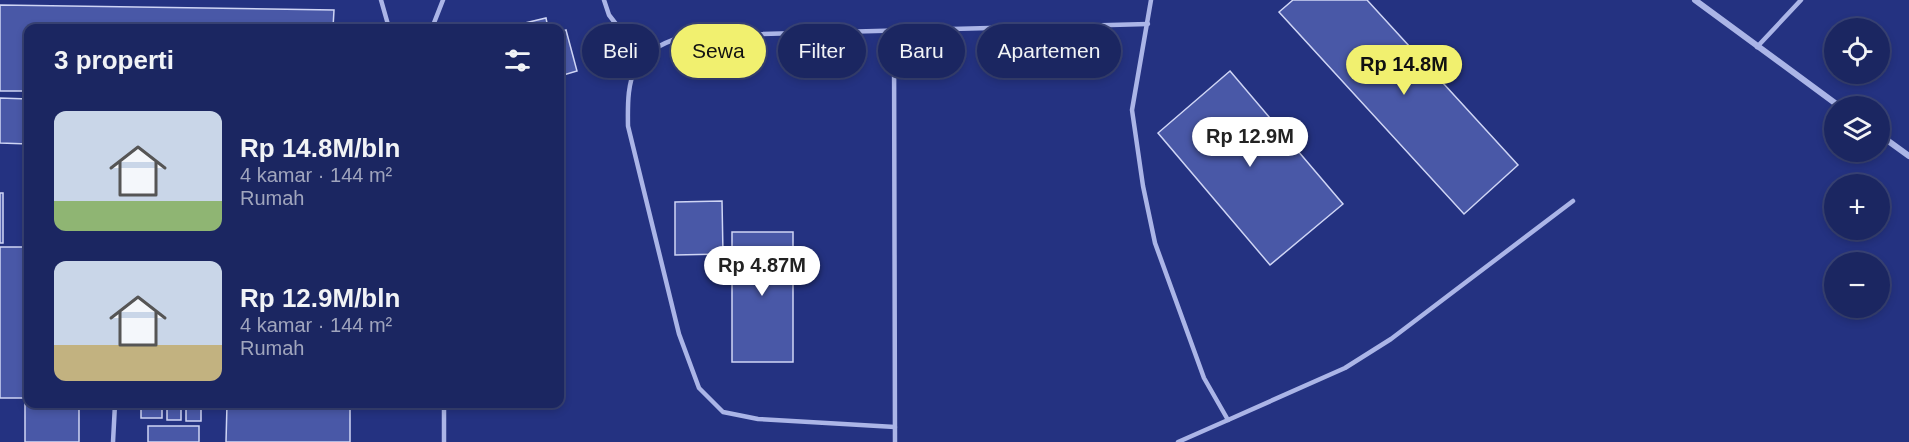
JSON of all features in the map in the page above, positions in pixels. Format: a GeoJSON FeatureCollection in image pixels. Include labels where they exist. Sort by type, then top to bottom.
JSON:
{"type":"FeatureCollection","features":[{"type":"Feature","properties":{"kind":"street"},"geometry":{"type":"LineString","coordinates":[[1695,0],[1825,96]]}},
{"type":"Feature","properties":{"kind":"street"},"geometry":{"type":"LineString","coordinates":[[1890,142],[1909,156]]}},
{"type":"Feature","properties":{"kind":"lane"},"geometry":{"type":"LineString","coordinates":[[381,0],[388,24]]}},
{"type":"Feature","properties":{"kind":"lane"},"geometry":{"type":"LineString","coordinates":[[433,24],[442,0]]}},
{"type":"Feature","properties":{"kind":"lane"},"geometry":{"type":"LineString","coordinates":[[604,0],[609,15],[616,24]]}},
{"type":"Feature","properties":{"kind":"lane"},"geometry":{"type":"LineString","coordinates":[[1151,0],[1132,110],[1143,186],[1159,255],[1204,378],[1228,420]]}},
{"type":"Feature","properties":{"kind":"lane"},"geometry":{"type":"LineString","coordinates":[[1757,47],[1801,0]]}},
{"type":"Feature","properties":{"kind":"lane"},"geometry":{"type":"LineString","coordinates":[[965,30],[1148,24]]}},
{"type":"Feature","properties":{"kind":"lane"},"geometry":{"type":"LineString","coordinates":[[659,46],[684,36],[878,32]]}},
{"type":"Feature","properties":{"kind":"lane"},"geometry":{"type":"LineString","coordinates":[[632,78],[627,91],[628,126],[679,334],[699,388],[723,411],[758,419],[895,427]]}},
{"type":"Feature","properties":{"kind":"lane"},"geometry":{"type":"LineString","coordinates":[[894,78],[895,442]]}},
{"type":"Feature","properties":{"kind":"lane"},"geometry":{"type":"LineString","coordinates":[[1178,442],[1345,368],[1391,339],[1573,201]]}},
{"type":"Feature","properties":{"kind":"lane"},"geometry":{"type":"LineString","coordinates":[[113,442],[115,408]]}},
{"type":"Feature","properties":{"kind":"lane"},"geometry":{"type":"LineString","coordinates":[[444,408],[444,442]]}},
{"type":"Feature","properties":{"kind":"building"},"geometry":{"type":"Polygon","coordinates":[[[1293,0],[1367,0],[1518,165],[1464,214],[1279,12],[1293,0]]]}},
{"type":"Feature","properties":{"kind":"building"},"geometry":{"type":"Polygon","coordinates":[[[0,5],[334,10],[333,24],[24,24],[24,91],[0,91],[0,5]]]}},
{"type":"Feature","properties":{"kind":"building"},"geometry":{"type":"Polygon","coordinates":[[[546,18],[547,24],[521,24],[546,18]]]}},
{"type":"Feature","properties":{"kind":"building"},"geometry":{"type":"Polygon","coordinates":[[[566,30],[577,71],[564,75],[564,31],[566,30]]]}},
{"type":"Feature","properties":{"kind":"building"},"geometry":{"type":"Polygon","coordinates":[[[1230,71],[1343,204],[1270,265],[1158,133],[1230,71]]]}},
{"type":"Feature","properties":{"kind":"building"},"geometry":{"type":"Polygon","coordinates":[[[0,98],[24,99],[24,144],[0,143],[0,98]]]}},
{"type":"Feature","properties":{"kind":"building"},"geometry":{"type":"Polygon","coordinates":[[[0,193],[3,193],[3,243],[0,243],[0,193]]]}},
{"type":"Feature","properties":{"kind":"building"},"geometry":{"type":"Polygon","coordinates":[[[722,201],[723,254],[675,255],[675,202],[722,201]]]}},
{"type":"Feature","properties":{"kind":"building"},"geometry":{"type":"Polygon","coordinates":[[[24,214],[24,398],[0,398],[0,247],[23,247],[24,214]]]}},
{"type":"Feature","properties":{"kind":"building"},"geometry":{"type":"Polygon","coordinates":[[[732,232],[793,232],[793,362],[732,362],[732,232]]]}},
{"type":"Feature","properties":{"kind":"building"},"geometry":{"type":"Polygon","coordinates":[[[25,408],[79,408],[79,442],[25,442],[25,408]]]}},
{"type":"Feature","properties":{"kind":"building"},"geometry":{"type":"Polygon","coordinates":[[[141,408],[162,408],[162,418],[141,418],[141,408]]]}},
{"type":"Feature","properties":{"kind":"building"},"geometry":{"type":"Polygon","coordinates":[[[167,408],[181,408],[181,420],[167,420],[167,408]]]}},
{"type":"Feature","properties":{"kind":"building"},"geometry":{"type":"Polygon","coordinates":[[[186,408],[201,408],[201,421],[186,421],[186,408]]]}},
{"type":"Feature","properties":{"kind":"building"},"geometry":{"type":"Polygon","coordinates":[[[227,408],[350,408],[350,442],[226,442],[227,408]]]}},
{"type":"Feature","properties":{"kind":"building"},"geometry":{"type":"Polygon","coordinates":[[[148,426],[199,426],[199,442],[148,442],[148,426]]]}}]}
